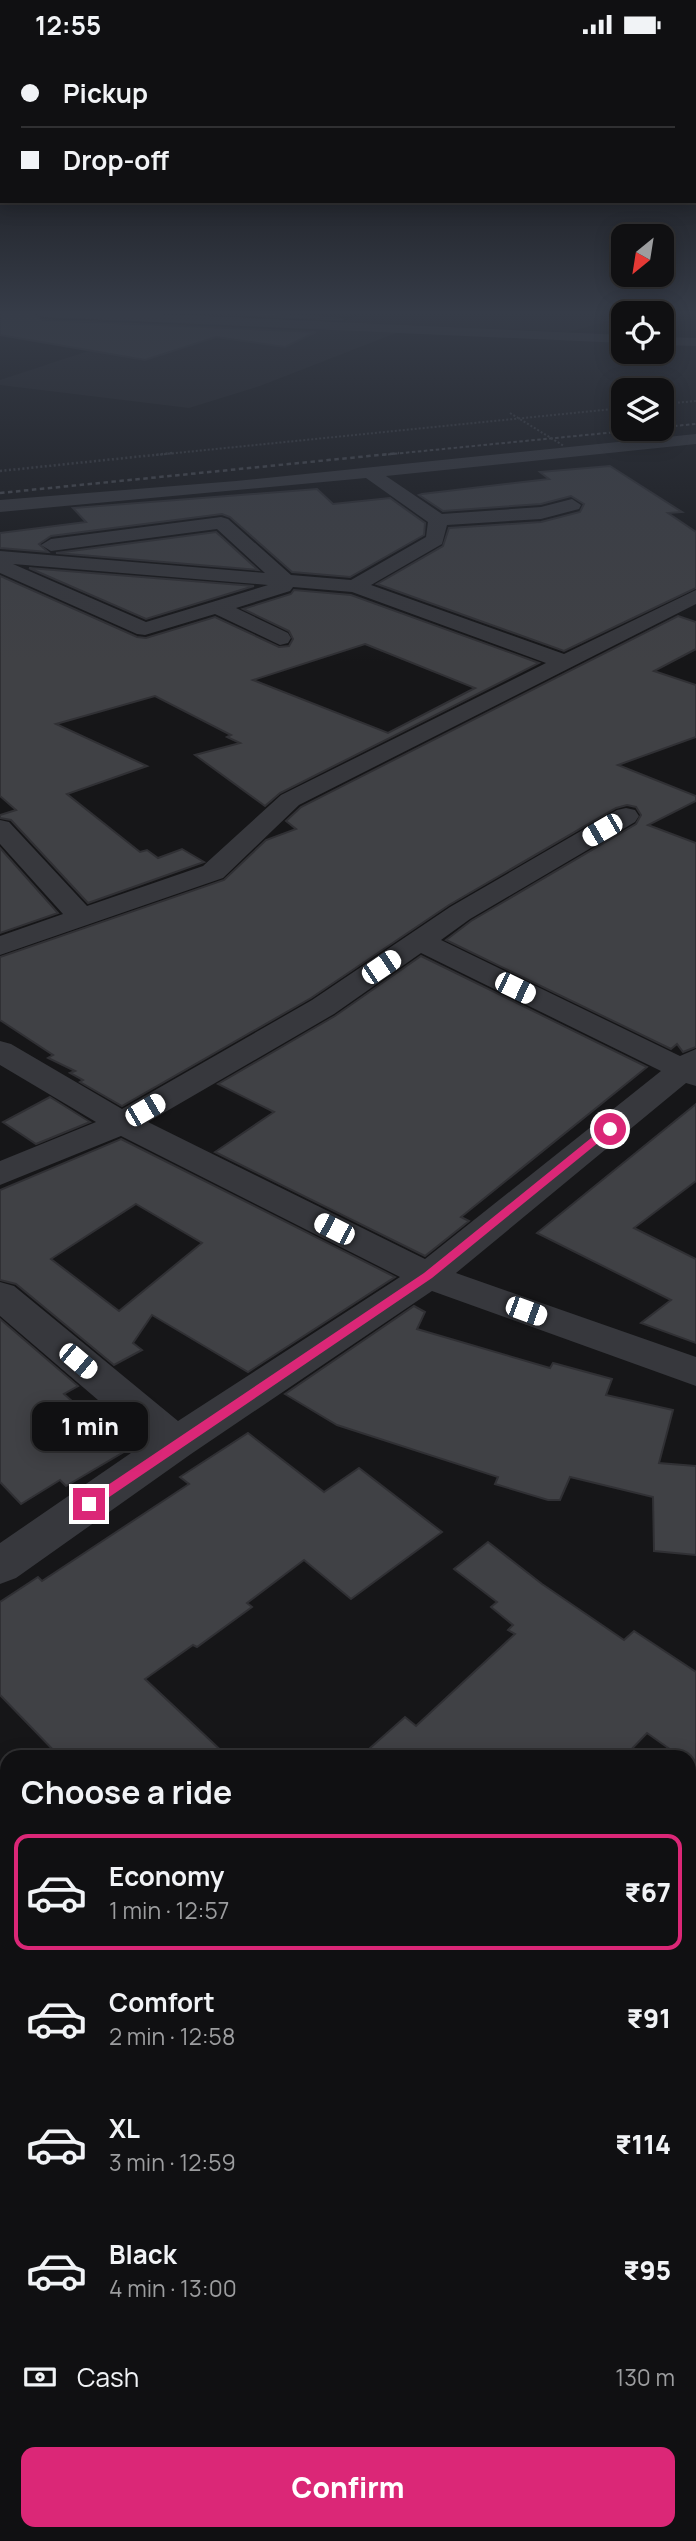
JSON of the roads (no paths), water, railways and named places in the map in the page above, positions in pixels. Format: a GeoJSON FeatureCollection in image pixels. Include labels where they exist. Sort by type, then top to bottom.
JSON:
{"type":"FeatureCollection","features":[{"type":"Feature","properties":{"kind":"street"},"geometry":{"type":"LineString","coordinates":[[0,506],[696,439]]}},
{"type":"Feature","properties":{"kind":"street"},"geometry":{"type":"LineString","coordinates":[[369,472],[438,520],[541,513],[572,505]]}},
{"type":"Feature","properties":{"kind":"street"},"geometry":{"type":"LineString","coordinates":[[355,586],[435,540],[438,520]]}},
{"type":"Feature","properties":{"kind":"street"},"geometry":{"type":"LineString","coordinates":[[0,554],[221,523],[294,581]]}},
{"type":"Feature","properties":{"kind":"street"},"geometry":{"type":"LineString","coordinates":[[0,554],[355,586],[565,662]]}},
{"type":"Feature","properties":{"kind":"street"},"geometry":{"type":"LineString","coordinates":[[0,566],[145,629],[219,608],[294,581]]}},
{"type":"Feature","properties":{"kind":"street"},"geometry":{"type":"LineString","coordinates":[[0,946],[214,872],[290,800],[696,596]]}},
{"type":"Feature","properties":{"kind":"street"},"geometry":{"type":"LineString","coordinates":[[219,608],[280,638]]}},
{"type":"Feature","properties":{"kind":"street"},"geometry":{"type":"LineString","coordinates":[[0,1174],[122,1123],[323,1007],[460,913],[626,816]]}},
{"type":"Feature","properties":{"kind":"street"},"geometry":{"type":"LineString","coordinates":[[0,828],[82,918]]}},
{"type":"Feature","properties":{"kind":"street"},"geometry":{"type":"LineString","coordinates":[[0,1566],[176,1443],[428,1276],[691,1068],[420,941]]}},
{"type":"Feature","properties":{"kind":"street"},"geometry":{"type":"LineString","coordinates":[[0,1051],[122,1123],[428,1276],[696,1371]]}},
{"type":"Feature","properties":{"kind":"street"},"geometry":{"type":"LineString","coordinates":[[0,1295],[176,1443]]}},
{"type":"Feature","properties":{"kind":"railway"},"geometry":{"type":"LineString","coordinates":[[382,455],[611,433]]}},
{"type":"Feature","properties":{"kind":"railway"},"geometry":{"type":"LineString","coordinates":[[0,493],[399,453]]}}]}
